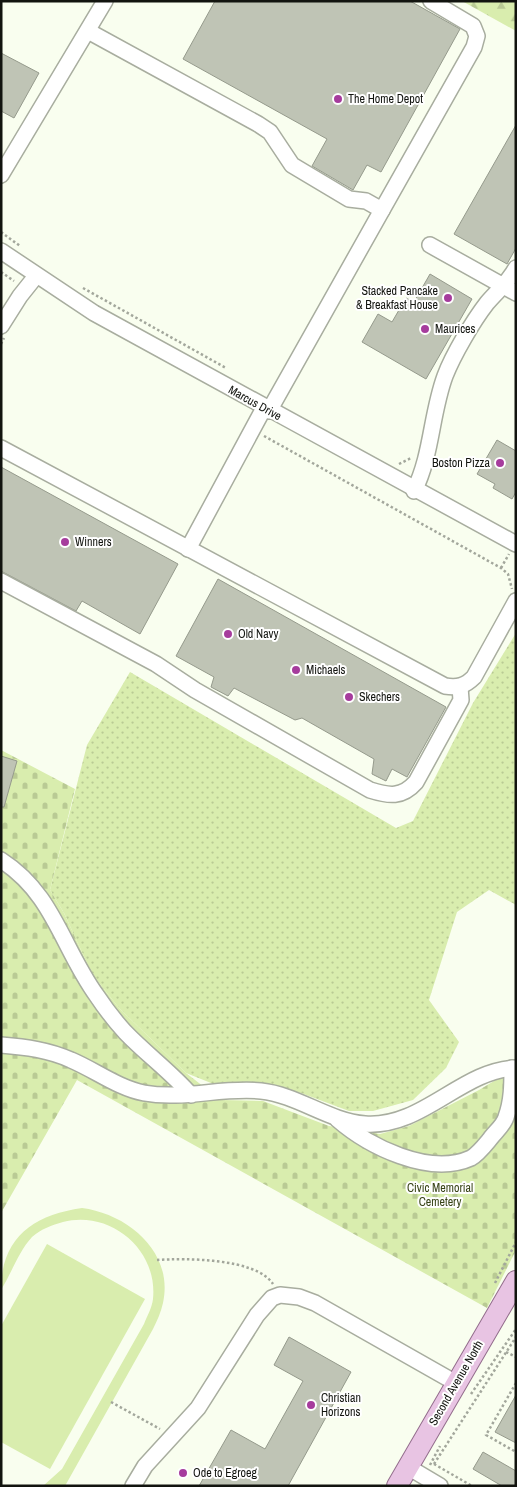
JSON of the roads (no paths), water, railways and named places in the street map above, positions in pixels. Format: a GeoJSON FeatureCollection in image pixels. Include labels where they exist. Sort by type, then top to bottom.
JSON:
{"type":"FeatureCollection","features":[{"type":"Feature","properties":{"kind":"main road","name":"Second Avenue North"},"geometry":{"type":"LineString","coordinates":[[397,1486],[422,1465],[456,1382],[516,1281]]}},
{"type":"Feature","properties":{"kind":"street"},"geometry":{"type":"LineString","coordinates":[[1,174],[105,1]]}},
{"type":"Feature","properties":{"kind":"street"},"geometry":{"type":"LineString","coordinates":[[188,549],[471,52],[477,36],[473,26],[431,1]]}},
{"type":"Feature","properties":{"kind":"street"},"geometry":{"type":"LineString","coordinates":[[88,31],[258,124],[270,132],[292,165],[349,199],[366,201],[382,210]]}},
{"type":"Feature","properties":{"kind":"street"},"geometry":{"type":"LineString","coordinates":[[430,245],[510,290]]}},
{"type":"Feature","properties":{"kind":"street","name":"Marcus Drive"},"geometry":{"type":"LineString","coordinates":[[1,251],[94,313],[414,490],[516,544]]}},
{"type":"Feature","properties":{"kind":"street"},"geometry":{"type":"LineString","coordinates":[[414,490],[421,476],[436,406],[445,376],[487,303],[510,290],[516,268]]}},
{"type":"Feature","properties":{"kind":"street"},"geometry":{"type":"LineString","coordinates":[[1,326],[20,296],[36,276]]}},
{"type":"Feature","properties":{"kind":"street"},"geometry":{"type":"LineString","coordinates":[[1,448],[445,686],[460,687],[467,684],[474,677],[512,599]]}},
{"type":"Feature","properties":{"kind":"street"},"geometry":{"type":"LineString","coordinates":[[1,581],[156,664],[195,690],[370,790],[388,796],[408,791],[416,782],[461,700],[460,687]]}},
{"type":"Feature","properties":{"kind":"street"},"geometry":{"type":"LineString","coordinates":[[1,845],[19,872],[41,896],[72,951],[85,979],[110,1013],[125,1032],[176,1078],[191,1095]]}},
{"type":"Feature","properties":{"kind":"street"},"geometry":{"type":"LineString","coordinates":[[1,860],[19,872]]}},
{"type":"Feature","properties":{"kind":"street"},"geometry":{"type":"LineString","coordinates":[[1,1046],[52,1052],[143,1092],[191,1095],[260,1091],[287,1096],[334,1117],[365,1124],[388,1123],[424,1110],[491,1073],[514,1068],[511,1098],[506,1120],[473,1157],[453,1164],[427,1162],[392,1154],[356,1135],[334,1117]]}},
{"type":"Feature","properties":{"kind":"street"},"geometry":{"type":"LineString","coordinates":[[133,1486],[145,1466],[198,1408],[256,1315],[272,1298],[280,1295],[299,1297],[315,1304],[456,1382]]}},
{"type":"Feature","properties":{"kind":"street"},"geometry":{"type":"LineString","coordinates":[[422,1465],[440,1486]]}},
{"type":"Feature","properties":{"kind":"place","name":"The Home Depot"},"geometry":{"type":"Point","coordinates":[338,99]}},
{"type":"Feature","properties":{"kind":"place","name":"Stacked Pancake & Breakfast House"},"geometry":{"type":"Point","coordinates":[448,298]}},
{"type":"Feature","properties":{"kind":"place","name":"Maurices"},"geometry":{"type":"Point","coordinates":[425,329]}},
{"type":"Feature","properties":{"kind":"place","name":"Boston Pizza"},"geometry":{"type":"Point","coordinates":[500,463]}},
{"type":"Feature","properties":{"kind":"place","name":"Winners"},"geometry":{"type":"Point","coordinates":[65,542]}},
{"type":"Feature","properties":{"kind":"place","name":"Old Navy"},"geometry":{"type":"Point","coordinates":[228,634]}},
{"type":"Feature","properties":{"kind":"place","name":"Michaels"},"geometry":{"type":"Point","coordinates":[296,670]}},
{"type":"Feature","properties":{"kind":"place","name":"Skechers"},"geometry":{"type":"Point","coordinates":[349,697]}},
{"type":"Feature","properties":{"kind":"place","name":"Christian Horizons"},"geometry":{"type":"Point","coordinates":[311,1405]}},
{"type":"Feature","properties":{"kind":"place","name":"Ode to Egroeg"},"geometry":{"type":"Point","coordinates":[183,1473]}},
{"type":"Feature","properties":{"kind":"park label","name":"Civic Memorial Cemetery"},"geometry":{"type":"Point","coordinates":[440,1195]}}]}
